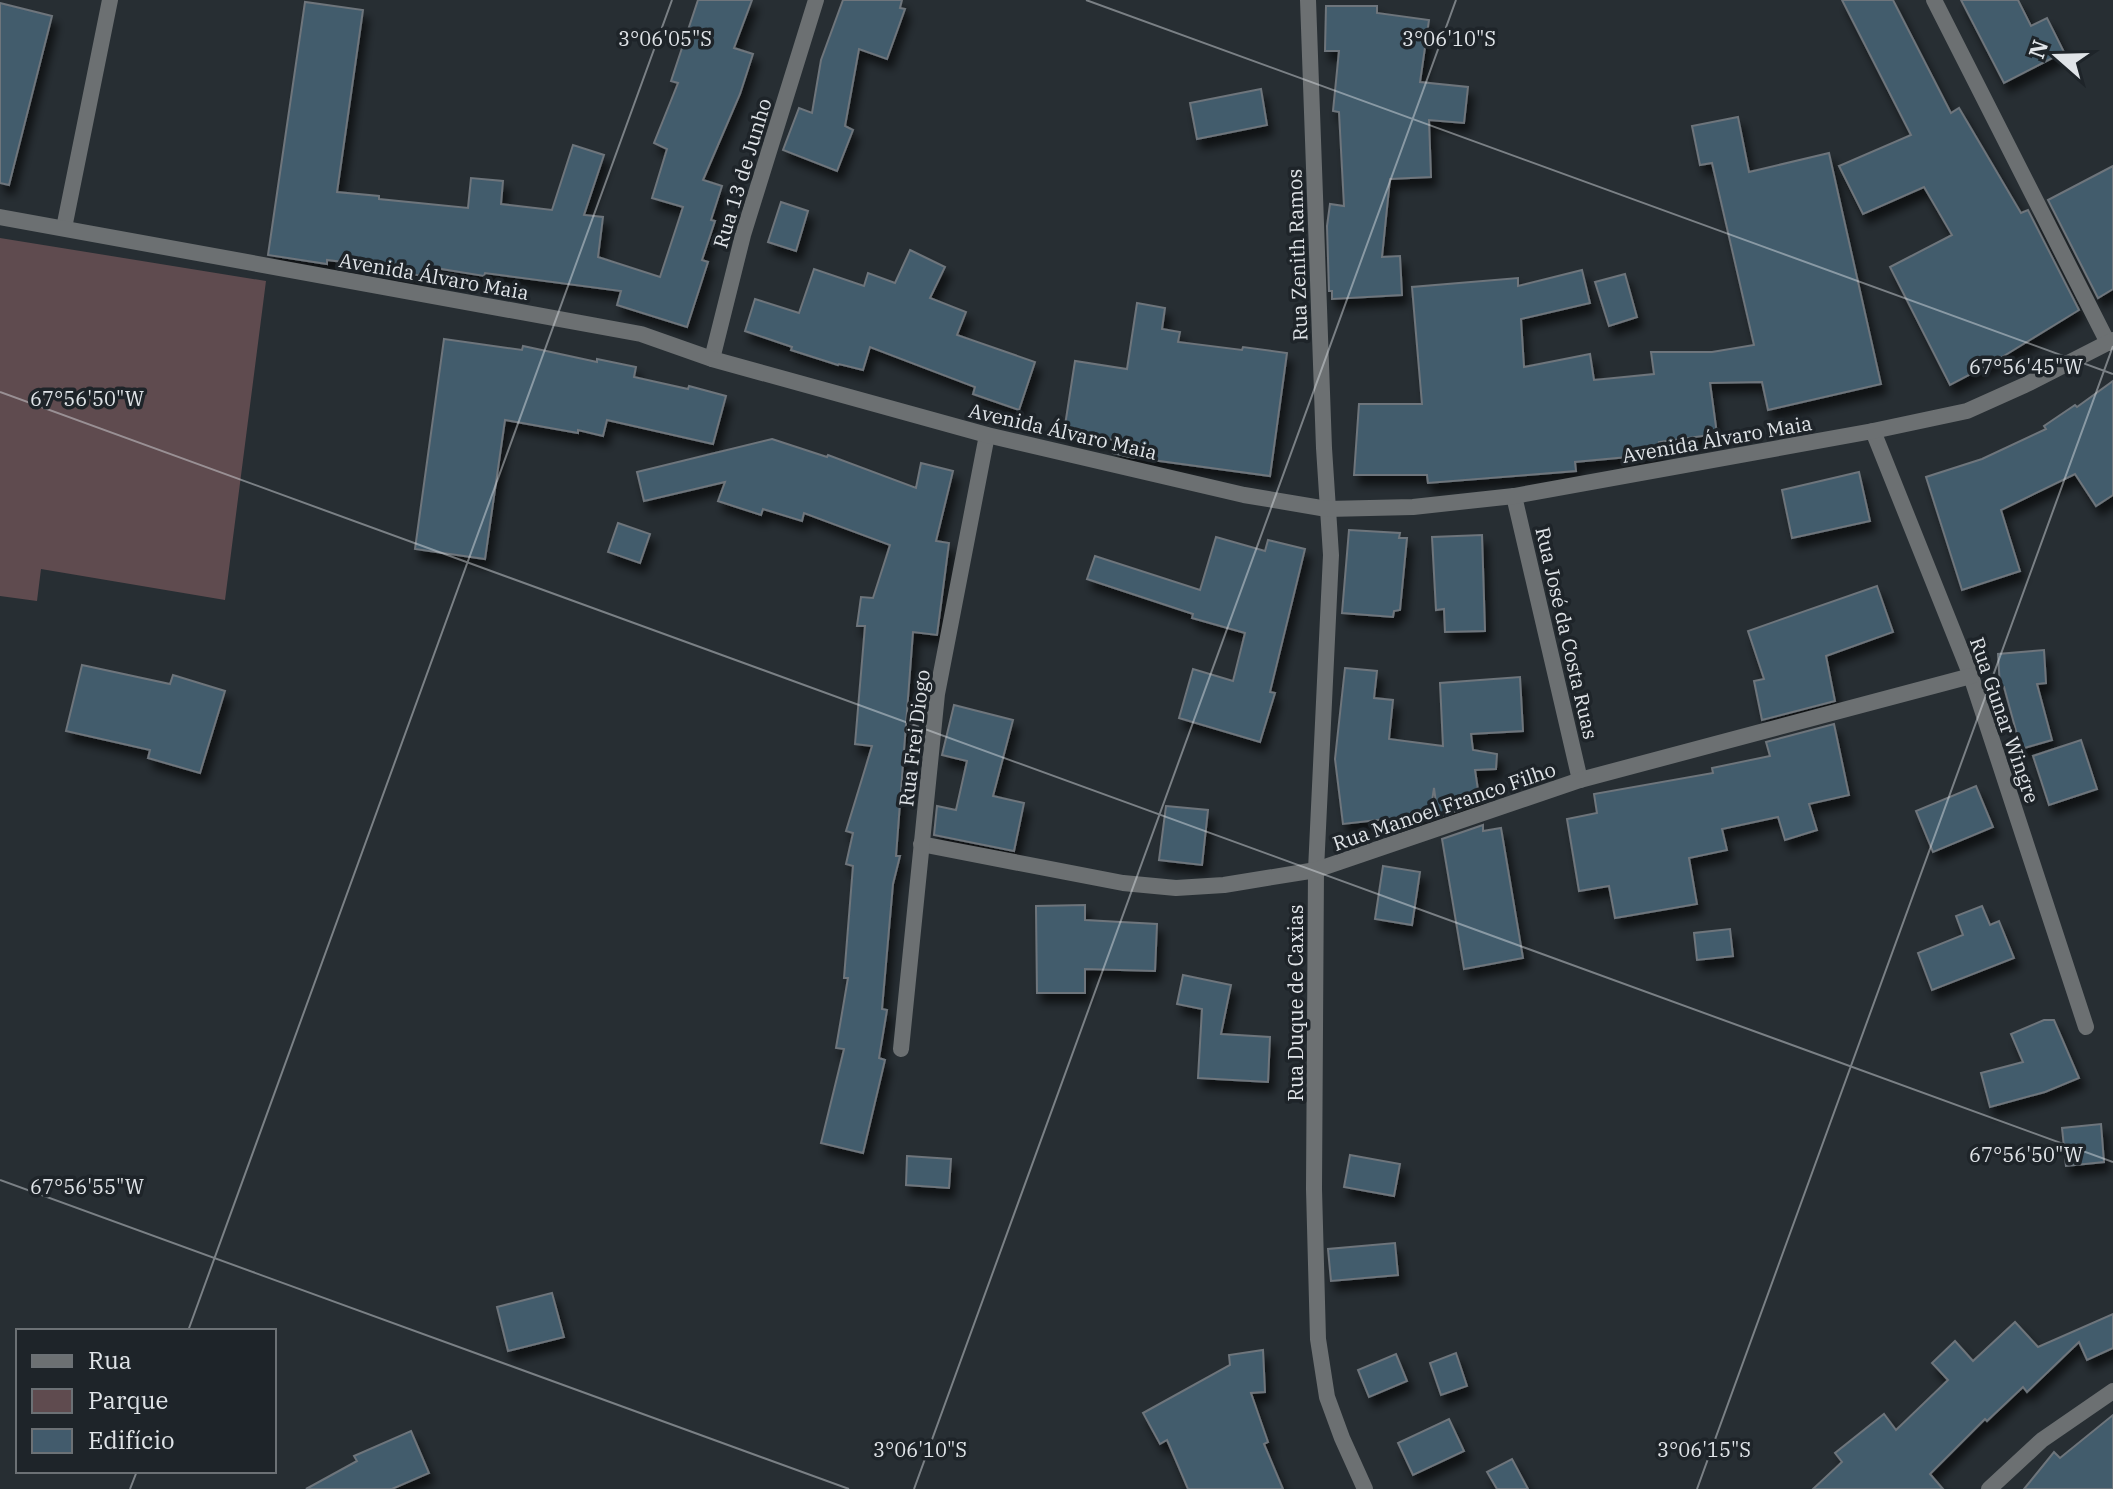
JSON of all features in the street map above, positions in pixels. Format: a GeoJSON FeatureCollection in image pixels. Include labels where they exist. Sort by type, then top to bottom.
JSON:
{"type":"FeatureCollection","features":[{"type":"Feature","properties":{"kind":"street"},"geometry":{"type":"LineString","coordinates":[[64,228],[110,0]]}},
{"type":"Feature","properties":{"kind":"street","name":"Rua 13 de Junho"},"geometry":{"type":"LineString","coordinates":[[712,359],[743,235],[816,0]]}},
{"type":"Feature","properties":{"kind":"street","name":"Rua Zenith Ramos"},"geometry":{"type":"LineString","coordinates":[[1308,0],[1327,509]]}},
{"type":"Feature","properties":{"kind":"street"},"geometry":{"type":"LineString","coordinates":[[1934,0],[2110,341]]}},
{"type":"Feature","properties":{"kind":"street","name":"Avenida Álvaro Maia"},"geometry":{"type":"LineString","coordinates":[[0,217],[641,334],[712,359],[987,435],[1244,495],[1327,509],[1413,507],[1514,496],[1967,411],[2110,341]]}},
{"type":"Feature","properties":{"kind":"street","name":"Rua Gunar Wingre"},"geometry":{"type":"LineString","coordinates":[[1873,431],[1971,676],[2086,1027]]}},
{"type":"Feature","properties":{"kind":"street","name":"Rua Frei Diogo"},"geometry":{"type":"LineString","coordinates":[[901,1049],[937,694],[987,435]]}},
{"type":"Feature","properties":{"kind":"street","name":"Rua José da Costa Ruas"},"geometry":{"type":"LineString","coordinates":[[1514,496],[1580,780]]}},
{"type":"Feature","properties":{"kind":"street","name":"Rua Duque de Caxias"},"geometry":{"type":"LineString","coordinates":[[1327,509],[1331,555],[1316,870],[1314,1189],[1318,1339],[1327,1397],[1365,1489]]}},
{"type":"Feature","properties":{"kind":"street","name":"Rua Manoel Franco Filho"},"geometry":{"type":"LineString","coordinates":[[921,844],[1123,883],[1176,888],[1224,885],[1316,870],[1580,780],[1971,676]]}},
{"type":"Feature","properties":{"kind":"street"},"geometry":{"type":"LineString","coordinates":[[1989,1489],[2042,1440],[2113,1391]]}},
{"type":"Feature","properties":{"kind":"green space"},"geometry":{"type":"Polygon","coordinates":[[[0,238],[266,281],[225,600],[41,569],[37,601],[0,596],[0,238]]]}},
{"type":"Feature","properties":{"kind":"building"},"geometry":{"type":"Polygon","coordinates":[[[698,0],[752,0],[734,48],[753,54],[740,94],[703,180],[722,186],[702,260],[708,262],[687,327],[617,305],[621,291],[435,268],[434,277],[382,271],[382,267],[327,260],[327,264],[268,255],[305,2],[363,10],[337,192],[468,208],[471,178],[503,181],[501,204],[552,210],[573,145],[604,155],[584,215],[603,217],[598,257],[660,277],[683,207],[652,198],[667,149],[654,143],[678,83],[671,81],[698,0]]]}},
{"type":"Feature","properties":{"kind":"building"},"geometry":{"type":"Polygon","coordinates":[[[843,0],[902,0],[900,8],[905,9],[887,59],[859,49],[845,126],[853,130],[837,171],[783,150],[799,108],[812,113],[821,60],[843,0]]]}},
{"type":"Feature","properties":{"kind":"building"},"geometry":{"type":"Polygon","coordinates":[[[1842,0],[1893,0],[1951,113],[1959,108],[2021,213],[2028,210],[2079,310],[1950,385],[1890,267],[1952,235],[1924,187],[1863,214],[1839,166],[1911,135],[1842,0]]]}},
{"type":"Feature","properties":{"kind":"building"},"geometry":{"type":"Polygon","coordinates":[[[1961,0],[2018,0],[2031,26],[2047,18],[2064,52],[2004,83],[1961,0]]]}},
{"type":"Feature","properties":{"kind":"building"},"geometry":{"type":"Polygon","coordinates":[[[0,3],[52,16],[9,185],[0,183],[0,3]]]}},
{"type":"Feature","properties":{"kind":"building"},"geometry":{"type":"Polygon","coordinates":[[[1326,6],[1377,6],[1377,13],[1429,20],[1420,82],[1468,87],[1464,123],[1429,120],[1431,177],[1390,179],[1382,257],[1400,256],[1402,295],[1332,299],[1332,291],[1329,291],[1327,226],[1330,204],[1344,206],[1339,112],[1333,111],[1339,51],[1325,51],[1326,6]]]}},
{"type":"Feature","properties":{"kind":"building"},"geometry":{"type":"Polygon","coordinates":[[[1261,89],[1267,125],[1197,139],[1190,103],[1261,89]]]}},
{"type":"Feature","properties":{"kind":"building"},"geometry":{"type":"Polygon","coordinates":[[[1738,117],[1749,172],[1829,153],[1881,384],[1768,410],[1762,382],[1710,383],[1717,434],[1659,442],[1660,454],[1575,462],[1576,471],[1428,483],[1427,475],[1354,475],[1359,404],[1422,404],[1412,287],[1518,278],[1518,286],[1582,270],[1590,303],[1521,319],[1524,367],[1590,354],[1594,380],[1654,374],[1651,352],[1712,352],[1754,345],[1712,163],[1700,165],[1692,126],[1738,117]]]}},
{"type":"Feature","properties":{"kind":"building"},"geometry":{"type":"Polygon","coordinates":[[[2113,166],[2113,289],[2098,298],[2048,200],[2113,166]]]}},
{"type":"Feature","properties":{"kind":"building"},"geometry":{"type":"Polygon","coordinates":[[[781,202],[808,211],[796,251],[768,242],[781,202]]]}},
{"type":"Feature","properties":{"kind":"building"},"geometry":{"type":"Polygon","coordinates":[[[910,250],[945,267],[930,298],[966,312],[957,335],[1035,362],[1019,410],[973,394],[975,387],[870,347],[863,370],[791,350],[792,347],[745,331],[755,299],[799,313],[814,269],[864,286],[868,273],[895,283],[910,250]]]}},
{"type":"Feature","properties":{"kind":"building"},"geometry":{"type":"Polygon","coordinates":[[[1625,274],[1637,317],[1609,326],[1595,282],[1625,274]]]}},
{"type":"Feature","properties":{"kind":"building"},"geometry":{"type":"Polygon","coordinates":[[[1137,303],[1165,308],[1162,329],[1180,332],[1178,342],[1287,353],[1270,476],[1130,457],[1113,453],[1115,440],[1064,432],[1075,361],[1127,369],[1137,303]]]}},
{"type":"Feature","properties":{"kind":"building"},"geometry":{"type":"Polygon","coordinates":[[[444,339],[522,350],[523,346],[597,362],[597,359],[636,367],[634,377],[726,396],[713,444],[607,420],[603,436],[505,420],[485,559],[415,549],[444,339]]]}},
{"type":"Feature","properties":{"kind":"building"},"geometry":{"type":"Polygon","coordinates":[[[2113,381],[2113,495],[2096,506],[2075,474],[2001,510],[2020,571],[1962,590],[1926,477],[1982,459],[2046,429],[2044,426],[2113,381]]]}},
{"type":"Feature","properties":{"kind":"building"},"geometry":{"type":"Polygon","coordinates":[[[772,439],[828,455],[916,488],[921,463],[953,471],[936,541],[949,543],[937,635],[913,632],[896,856],[900,856],[893,884],[882,1009],[887,1010],[879,1058],[885,1060],[863,1153],[821,1143],[844,1049],[836,1048],[848,978],[844,978],[853,866],[846,864],[853,833],[846,831],[872,746],[855,744],[865,626],[857,626],[861,597],[873,598],[890,545],[804,513],[802,521],[763,509],[761,515],[718,501],[725,482],[644,501],[637,472],[772,439]]]}},
{"type":"Feature","properties":{"kind":"building"},"geometry":{"type":"Polygon","coordinates":[[[1859,472],[1870,521],[1792,538],[1782,490],[1859,472]]]}},
{"type":"Feature","properties":{"kind":"building"},"geometry":{"type":"Polygon","coordinates":[[[618,523],[650,534],[640,563],[608,552],[618,523]]]}},
{"type":"Feature","properties":{"kind":"building"},"geometry":{"type":"Polygon","coordinates":[[[1349,530],[1400,533],[1399,538],[1407,538],[1400,610],[1394,611],[1393,617],[1342,613],[1349,530]]]}},
{"type":"Feature","properties":{"kind":"building"},"geometry":{"type":"Polygon","coordinates":[[[1482,535],[1485,631],[1445,632],[1444,609],[1436,610],[1432,537],[1482,535]]]}},
{"type":"Feature","properties":{"kind":"building"},"geometry":{"type":"Polygon","coordinates":[[[1216,537],[1265,551],[1268,540],[1305,549],[1270,692],[1275,693],[1260,742],[1179,718],[1193,669],[1233,681],[1245,633],[1192,618],[1193,614],[1087,579],[1095,556],[1200,590],[1216,537]]]}},
{"type":"Feature","properties":{"kind":"building"},"geometry":{"type":"Polygon","coordinates":[[[1877,586],[1893,632],[1826,656],[1835,701],[1762,720],[1754,681],[1764,679],[1748,631],[1877,586]]]}},
{"type":"Feature","properties":{"kind":"building"},"geometry":{"type":"Polygon","coordinates":[[[2044,650],[2046,683],[2037,684],[2052,740],[2021,749],[2004,687],[2000,687],[1998,654],[2044,650]]]}},
{"type":"Feature","properties":{"kind":"building"},"geometry":{"type":"Polygon","coordinates":[[[82,665],[170,684],[173,675],[225,691],[200,773],[148,758],[150,750],[66,731],[82,665]]]}},
{"type":"Feature","properties":{"kind":"building"},"geometry":{"type":"Polygon","coordinates":[[[1345,668],[1377,671],[1374,698],[1393,700],[1389,739],[1443,746],[1440,683],[1520,677],[1523,731],[1471,734],[1473,750],[1497,754],[1496,769],[1475,770],[1480,803],[1438,817],[1434,788],[1430,814],[1343,824],[1335,759],[1345,668]]]}},
{"type":"Feature","properties":{"kind":"building"},"geometry":{"type":"Polygon","coordinates":[[[954,705],[1013,720],[993,796],[1024,803],[1014,851],[934,835],[937,806],[956,810],[967,761],[942,755],[954,705]]]}},
{"type":"Feature","properties":{"kind":"building"},"geometry":{"type":"Polygon","coordinates":[[[1834,724],[1849,795],[1809,804],[1817,830],[1785,840],[1778,817],[1722,829],[1727,850],[1689,858],[1697,904],[1615,918],[1609,886],[1579,891],[1567,819],[1597,813],[1594,794],[1713,773],[1712,768],[1770,756],[1766,742],[1834,724]]]}},
{"type":"Feature","properties":{"kind":"building"},"geometry":{"type":"Polygon","coordinates":[[[2081,740],[2097,789],[2049,805],[2033,756],[2081,740]]]}},
{"type":"Feature","properties":{"kind":"building"},"geometry":{"type":"Polygon","coordinates":[[[1976,786],[1993,827],[1933,852],[1916,811],[1976,786]]]}},
{"type":"Feature","properties":{"kind":"building"},"geometry":{"type":"Polygon","coordinates":[[[1166,806],[1208,810],[1202,865],[1159,860],[1166,806]]]}},
{"type":"Feature","properties":{"kind":"building"},"geometry":{"type":"Polygon","coordinates":[[[1483,825],[1483,831],[1501,828],[1523,958],[1464,969],[1442,839],[1483,825]]]}},
{"type":"Feature","properties":{"kind":"building"},"geometry":{"type":"Polygon","coordinates":[[[1383,866],[1420,872],[1412,925],[1375,919],[1383,866]]]}},
{"type":"Feature","properties":{"kind":"building"},"geometry":{"type":"Polygon","coordinates":[[[1085,905],[1085,920],[1157,924],[1155,971],[1085,969],[1085,993],[1037,993],[1036,906],[1085,905]]]}},
{"type":"Feature","properties":{"kind":"building"},"geometry":{"type":"Polygon","coordinates":[[[1982,906],[1990,925],[1999,921],[2014,958],[1932,990],[1918,953],[1963,935],[1956,916],[1982,906]]]}},
{"type":"Feature","properties":{"kind":"building"},"geometry":{"type":"Polygon","coordinates":[[[1730,929],[1733,956],[1697,960],[1694,933],[1730,929]]]}},
{"type":"Feature","properties":{"kind":"building"},"geometry":{"type":"Polygon","coordinates":[[[1183,975],[1231,985],[1221,1034],[1270,1037],[1268,1082],[1198,1078],[1202,1009],[1177,1004],[1183,975]]]}},
{"type":"Feature","properties":{"kind":"building"},"geometry":{"type":"Polygon","coordinates":[[[2044,1020],[2054,1020],[2079,1078],[2045,1092],[1990,1107],[1981,1073],[2023,1062],[2011,1034],[2044,1020]]]}},
{"type":"Feature","properties":{"kind":"building"},"geometry":{"type":"Polygon","coordinates":[[[2101,1124],[2104,1162],[2066,1166],[2062,1128],[2101,1124]]]}},
{"type":"Feature","properties":{"kind":"building"},"geometry":{"type":"Polygon","coordinates":[[[1350,1155],[1400,1164],[1394,1196],[1344,1187],[1350,1155]]]}},
{"type":"Feature","properties":{"kind":"building"},"geometry":{"type":"Polygon","coordinates":[[[907,1156],[951,1159],[949,1188],[906,1185],[907,1156]]]}},
{"type":"Feature","properties":{"kind":"building"},"geometry":{"type":"Polygon","coordinates":[[[1395,1243],[1398,1275],[1331,1281],[1328,1249],[1395,1243]]]}},
{"type":"Feature","properties":{"kind":"building"},"geometry":{"type":"Polygon","coordinates":[[[552,1293],[564,1337],[508,1351],[497,1307],[552,1293]]]}},
{"type":"Feature","properties":{"kind":"building"},"geometry":{"type":"Polygon","coordinates":[[[2113,1314],[2113,1348],[2087,1360],[2079,1342],[2027,1392],[2023,1387],[1987,1421],[1985,1419],[1930,1474],[1943,1489],[1813,1489],[1842,1462],[1835,1453],[1884,1414],[1896,1430],[1948,1380],[1932,1363],[1955,1341],[1973,1361],[2015,1322],[2038,1347],[2113,1314]]]}},
{"type":"Feature","properties":{"kind":"building"},"geometry":{"type":"Polygon","coordinates":[[[1263,1350],[1265,1392],[1251,1393],[1268,1442],[1264,1444],[1283,1489],[1188,1489],[1167,1440],[1160,1444],[1143,1413],[1230,1365],[1229,1355],[1263,1350]]]}},
{"type":"Feature","properties":{"kind":"building"},"geometry":{"type":"Polygon","coordinates":[[[1456,1353],[1467,1386],[1441,1395],[1430,1363],[1456,1353]]]}},
{"type":"Feature","properties":{"kind":"building"},"geometry":{"type":"Polygon","coordinates":[[[1396,1354],[1407,1381],[1369,1397],[1358,1370],[1396,1354]]]}},
{"type":"Feature","properties":{"kind":"building"},"geometry":{"type":"Polygon","coordinates":[[[2113,1415],[2113,1489],[2024,1489],[2054,1452],[2060,1458],[2113,1415]]]}},
{"type":"Feature","properties":{"kind":"building"},"geometry":{"type":"Polygon","coordinates":[[[1449,1419],[1464,1451],[1413,1475],[1398,1443],[1449,1419]]]}},
{"type":"Feature","properties":{"kind":"building"},"geometry":{"type":"Polygon","coordinates":[[[411,1431],[429,1473],[392,1489],[306,1489],[357,1461],[354,1456],[411,1431]]]}},
{"type":"Feature","properties":{"kind":"building"},"geometry":{"type":"Polygon","coordinates":[[[1512,1459],[1528,1489],[1497,1489],[1487,1472],[1512,1459]]]}}]}
